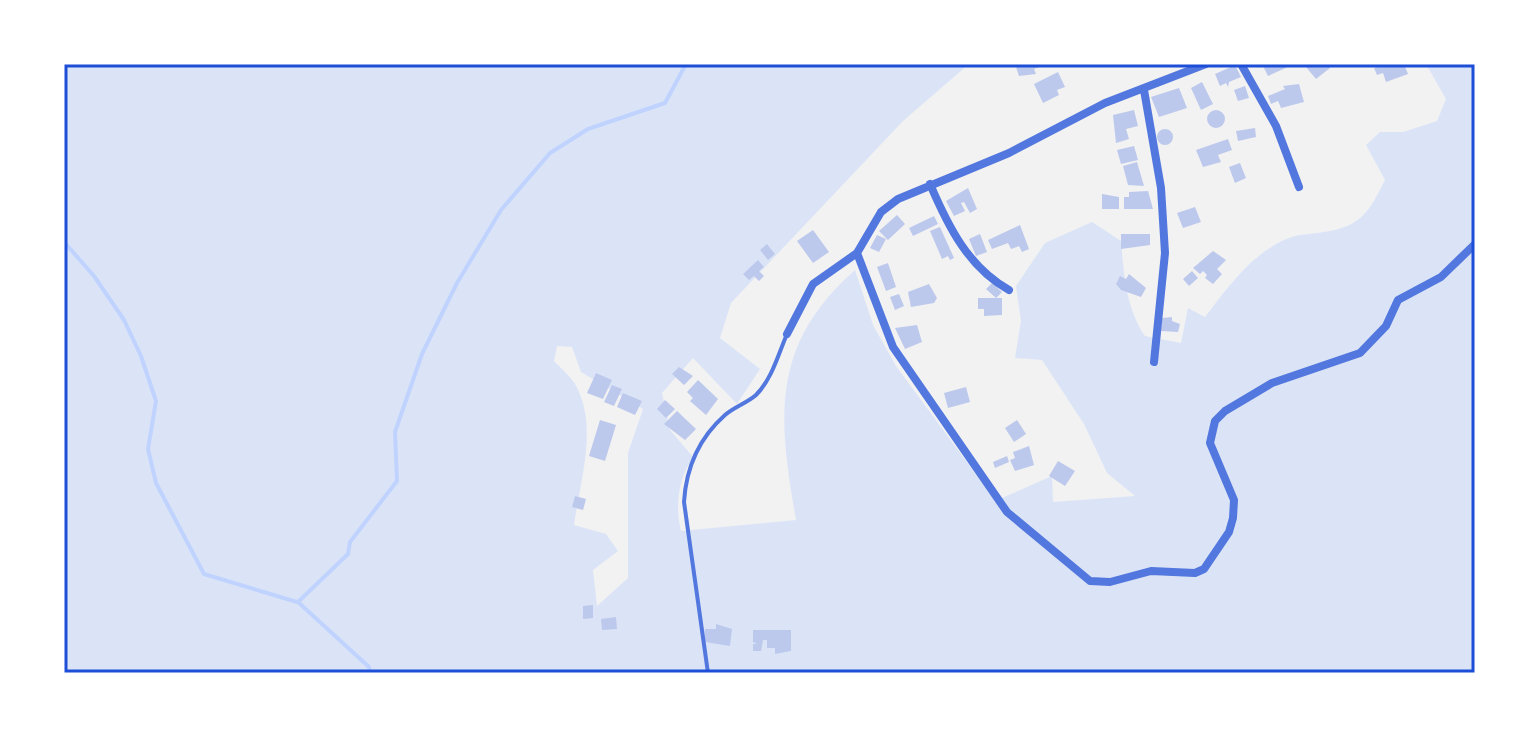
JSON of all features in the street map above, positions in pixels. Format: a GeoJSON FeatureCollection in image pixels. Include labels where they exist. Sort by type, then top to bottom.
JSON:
{"type":"FeatureCollection","features":[{"type":"Feature","properties":{"kind":"street"},"geometry":{"type":"LineString","coordinates":[[787,334],[813,284],[857,253],[881,212],[898,199],[1009,153],[1105,103],[1206,64]]}},
{"type":"Feature","properties":{"kind":"street"},"geometry":{"type":"LineString","coordinates":[[1241,64],[1276,126],[1299,187]]}},
{"type":"Feature","properties":{"kind":"street"},"geometry":{"type":"LineString","coordinates":[[1144,90],[1161,188],[1165,253],[1154,362]]}},
{"type":"Feature","properties":{"kind":"street"},"geometry":{"type":"LineString","coordinates":[[930,184],[956,240],[997,283],[1009,290]]}},
{"type":"Feature","properties":{"kind":"street"},"geometry":{"type":"LineString","coordinates":[[857,253],[893,347],[1007,512],[1090,581],[1110,582],[1151,571],[1195,573],[1204,569],[1229,532],[1233,518],[1234,500],[1210,443],[1215,421],[1225,411],[1272,383],[1360,353],[1386,326],[1398,300],[1441,277],[1475,244]]}},
{"type":"Feature","properties":{"kind":"lane"},"geometry":{"type":"LineString","coordinates":[[708,673],[684,502],[685,483],[705,436],[726,415],[755,396],[768,381],[787,334]]}},
{"type":"Feature","properties":{"kind":"shaded area"},"geometry":{"type":"Polygon","coordinates":[[[64,64],[969,64],[903,121],[731,303],[720,338],[760,369],[737,404],[693,358],[662,393],[670,430],[693,457],[679,493],[681,531],[796,520],[784,416],[794,355],[807,326],[827,298],[855,270],[873,325],[896,366],[989,492],[1002,498],[1052,476],[1053,502],[1135,496],[1107,473],[1084,424],[1042,360],[1015,358],[1021,321],[1016,286],[1045,243],[1092,222],[1121,241],[1127,291],[1145,336],[1181,343],[1188,308],[1205,317],[1243,271],[1266,250],[1292,237],[1336,230],[1362,216],[1385,180],[1366,145],[1380,132],[1403,132],[1437,121],[1446,99],[1426,64],[1475,64],[1475,673],[64,673],[64,64]],[[557,346],[554,361],[575,384],[586,418],[586,454],[574,525],[606,534],[618,551],[593,570],[597,606],[628,578],[628,453],[643,409],[581,372],[572,347],[557,346]]]}},
{"type":"Feature","properties":{"kind":"building"},"geometry":{"type":"Polygon","coordinates":[[[1015,64],[1042,66],[1034,69],[1036,74],[1019,76],[1015,64]]]}},
{"type":"Feature","properties":{"kind":"building"},"geometry":{"type":"Polygon","coordinates":[[[1262,64],[1289,64],[1290,66],[1268,76],[1262,64]]]}},
{"type":"Feature","properties":{"kind":"building"},"geometry":{"type":"Polygon","coordinates":[[[1328,64],[1330,68],[1316,79],[1306,67],[1328,64]]]}},
{"type":"Feature","properties":{"kind":"building"},"geometry":{"type":"Polygon","coordinates":[[[1385,64],[1404,64],[1408,74],[1386,82],[1383,73],[1377,75],[1374,68],[1385,64]]]}},
{"type":"Feature","properties":{"kind":"building"},"geometry":{"type":"Polygon","coordinates":[[[1236,67],[1241,77],[1229,82],[1228,87],[1226,83],[1220,86],[1215,74],[1236,67]]]}},
{"type":"Feature","properties":{"kind":"building"},"geometry":{"type":"Polygon","coordinates":[[[1058,72],[1065,87],[1057,90],[1059,95],[1043,103],[1034,84],[1058,72]]]}},
{"type":"Feature","properties":{"kind":"building"},"geometry":{"type":"Polygon","coordinates":[[[1202,82],[1213,104],[1201,110],[1191,88],[1202,82]]]}},
{"type":"Feature","properties":{"kind":"building"},"geometry":{"type":"Polygon","coordinates":[[[1299,84],[1304,102],[1281,108],[1278,101],[1271,104],[1268,96],[1285,89],[1283,86],[1299,84]]]}},
{"type":"Feature","properties":{"kind":"building"},"geometry":{"type":"Polygon","coordinates":[[[1245,86],[1249,98],[1238,101],[1234,90],[1245,86]]]}},
{"type":"Feature","properties":{"kind":"building"},"geometry":{"type":"Polygon","coordinates":[[[1179,88],[1187,108],[1159,117],[1151,97],[1179,88]]]}},
{"type":"Feature","properties":{"kind":"building"},"geometry":{"type":"Polygon","coordinates":[[[1134,110],[1138,126],[1126,129],[1129,139],[1116,143],[1113,115],[1134,110]]]}},
{"type":"Feature","properties":{"kind":"building"},"geometry":{"type":"Polygon","coordinates":[[[1212,110],[1220,110],[1225,119],[1223,126],[1212,128],[1207,123],[1207,115],[1212,110]]]}},
{"type":"Feature","properties":{"kind":"building"},"geometry":{"type":"Polygon","coordinates":[[[1255,128],[1256,137],[1238,141],[1236,131],[1255,128]]]}},
{"type":"Feature","properties":{"kind":"building"},"geometry":{"type":"Polygon","coordinates":[[[1165,129],[1171,131],[1171,143],[1165,145],[1159,143],[1157,137],[1159,131],[1165,129]]]}},
{"type":"Feature","properties":{"kind":"building"},"geometry":{"type":"Polygon","coordinates":[[[1228,139],[1232,150],[1218,155],[1221,162],[1203,167],[1196,150],[1228,139]]]}},
{"type":"Feature","properties":{"kind":"building"},"geometry":{"type":"Polygon","coordinates":[[[1134,146],[1138,160],[1121,164],[1117,150],[1134,146]]]}},
{"type":"Feature","properties":{"kind":"building"},"geometry":{"type":"Polygon","coordinates":[[[1137,162],[1144,186],[1128,185],[1123,166],[1137,162]]]}},
{"type":"Feature","properties":{"kind":"building"},"geometry":{"type":"Polygon","coordinates":[[[1240,163],[1246,178],[1235,183],[1229,167],[1240,163]]]}},
{"type":"Feature","properties":{"kind":"building"},"geometry":{"type":"Polygon","coordinates":[[[968,188],[977,209],[970,213],[964,202],[961,203],[965,211],[954,216],[946,201],[968,188]]]}},
{"type":"Feature","properties":{"kind":"building"},"geometry":{"type":"Polygon","coordinates":[[[1148,191],[1153,209],[1124,209],[1124,197],[1129,197],[1129,192],[1148,191]]]}},
{"type":"Feature","properties":{"kind":"building"},"geometry":{"type":"Polygon","coordinates":[[[1102,194],[1119,197],[1119,209],[1102,209],[1102,194]]]}},
{"type":"Feature","properties":{"kind":"building"},"geometry":{"type":"Polygon","coordinates":[[[1195,207],[1201,222],[1183,228],[1177,213],[1195,207]]]}},
{"type":"Feature","properties":{"kind":"building"},"geometry":{"type":"Polygon","coordinates":[[[897,215],[905,224],[888,240],[879,231],[897,215]]]}},
{"type":"Feature","properties":{"kind":"building"},"geometry":{"type":"Polygon","coordinates":[[[934,216],[938,224],[913,236],[909,228],[934,216]]]}},
{"type":"Feature","properties":{"kind":"building"},"geometry":{"type":"Polygon","coordinates":[[[1020,225],[1029,249],[1022,252],[1019,246],[1011,249],[1008,243],[992,249],[988,240],[1020,225]]]}},
{"type":"Feature","properties":{"kind":"building"},"geometry":{"type":"Polygon","coordinates":[[[940,227],[954,258],[950,260],[948,256],[942,259],[930,231],[940,227]]]}},
{"type":"Feature","properties":{"kind":"building"},"geometry":{"type":"Polygon","coordinates":[[[813,230],[829,252],[813,263],[797,241],[813,230]]]}},
{"type":"Feature","properties":{"kind":"building"},"geometry":{"type":"Polygon","coordinates":[[[980,234],[987,252],[976,256],[969,239],[980,234]]]}},
{"type":"Feature","properties":{"kind":"building"},"geometry":{"type":"Polygon","coordinates":[[[1121,234],[1150,234],[1150,245],[1121,249],[1121,234]]]}},
{"type":"Feature","properties":{"kind":"building"},"geometry":{"type":"Polygon","coordinates":[[[877,235],[886,239],[879,252],[870,248],[877,235]]]}},
{"type":"Feature","properties":{"kind":"building"},"geometry":{"type":"Polygon","coordinates":[[[767,244],[775,254],[768,260],[760,250],[767,244]]]}},
{"type":"Feature","properties":{"kind":"building"},"geometry":{"type":"Polygon","coordinates":[[[1213,251],[1226,260],[1217,269],[1222,274],[1213,284],[1205,278],[1207,275],[1203,271],[1200,274],[1193,268],[1213,251]]]}},
{"type":"Feature","properties":{"kind":"building"},"geometry":{"type":"Polygon","coordinates":[[[758,260],[764,267],[759,271],[764,276],[759,281],[754,276],[749,280],[743,274],[758,260]]]}},
{"type":"Feature","properties":{"kind":"building"},"geometry":{"type":"Polygon","coordinates":[[[888,263],[896,287],[886,291],[877,267],[888,263]]]}},
{"type":"Feature","properties":{"kind":"building"},"geometry":{"type":"Polygon","coordinates":[[[1192,271],[1198,278],[1189,286],[1183,279],[1192,271]]]}},
{"type":"Feature","properties":{"kind":"building"},"geometry":{"type":"Polygon","coordinates":[[[1129,274],[1146,288],[1141,297],[1121,290],[1116,284],[1120,276],[1126,279],[1129,274]]]}},
{"type":"Feature","properties":{"kind":"building"},"geometry":{"type":"Polygon","coordinates":[[[992,283],[1002,292],[996,298],[986,289],[992,283]]]}},
{"type":"Feature","properties":{"kind":"building"},"geometry":{"type":"Polygon","coordinates":[[[929,284],[937,298],[934,303],[911,307],[908,292],[929,284]]]}},
{"type":"Feature","properties":{"kind":"building"},"geometry":{"type":"Polygon","coordinates":[[[899,294],[904,306],[895,310],[890,297],[899,294]]]}},
{"type":"Feature","properties":{"kind":"building"},"geometry":{"type":"Polygon","coordinates":[[[978,298],[1002,298],[1002,315],[984,316],[984,309],[978,309],[978,298]]]}},
{"type":"Feature","properties":{"kind":"building"},"geometry":{"type":"Polygon","coordinates":[[[1172,317],[1172,321],[1180,324],[1178,332],[1161,331],[1162,318],[1172,317]]]}},
{"type":"Feature","properties":{"kind":"building"},"geometry":{"type":"Polygon","coordinates":[[[917,325],[922,342],[905,349],[895,328],[917,325]]]}},
{"type":"Feature","properties":{"kind":"building"},"geometry":{"type":"Polygon","coordinates":[[[679,367],[693,376],[684,385],[672,374],[679,367]]]}},
{"type":"Feature","properties":{"kind":"building"},"geometry":{"type":"Polygon","coordinates":[[[596,373],[612,380],[603,399],[587,393],[596,373]]]}},
{"type":"Feature","properties":{"kind":"building"},"geometry":{"type":"Polygon","coordinates":[[[698,380],[718,399],[706,415],[690,401],[693,398],[687,392],[698,380]]]}},
{"type":"Feature","properties":{"kind":"building"},"geometry":{"type":"Polygon","coordinates":[[[612,385],[622,389],[614,406],[604,402],[612,385]]]}},
{"type":"Feature","properties":{"kind":"building"},"geometry":{"type":"Polygon","coordinates":[[[966,387],[970,402],[948,408],[944,393],[966,387]]]}},
{"type":"Feature","properties":{"kind":"building"},"geometry":{"type":"Polygon","coordinates":[[[623,393],[642,401],[635,415],[617,407],[623,393]]]}},
{"type":"Feature","properties":{"kind":"building"},"geometry":{"type":"Polygon","coordinates":[[[665,400],[675,409],[666,418],[657,409],[665,400]]]}},
{"type":"Feature","properties":{"kind":"building"},"geometry":{"type":"Polygon","coordinates":[[[677,411],[696,429],[685,440],[664,424],[677,411]]]}},
{"type":"Feature","properties":{"kind":"building"},"geometry":{"type":"Polygon","coordinates":[[[600,420],[616,425],[605,461],[589,456],[600,420]]]}},
{"type":"Feature","properties":{"kind":"building"},"geometry":{"type":"Polygon","coordinates":[[[1017,420],[1026,434],[1014,442],[1005,428],[1017,420]]]}},
{"type":"Feature","properties":{"kind":"building"},"geometry":{"type":"Polygon","coordinates":[[[1029,446],[1034,465],[1015,471],[1010,460],[1015,458],[1013,452],[1029,446]]]}},
{"type":"Feature","properties":{"kind":"building"},"geometry":{"type":"Polygon","coordinates":[[[1007,456],[1009,462],[995,468],[993,462],[1007,456]]]}},
{"type":"Feature","properties":{"kind":"building"},"geometry":{"type":"Polygon","coordinates":[[[1058,461],[1075,471],[1065,486],[1049,476],[1058,461]]]}},
{"type":"Feature","properties":{"kind":"building"},"geometry":{"type":"Polygon","coordinates":[[[575,496],[586,499],[583,510],[572,507],[575,496]]]}},
{"type":"Feature","properties":{"kind":"building"},"geometry":{"type":"Polygon","coordinates":[[[593,605],[593,618],[583,619],[583,606],[593,605]]]}},
{"type":"Feature","properties":{"kind":"building"},"geometry":{"type":"Polygon","coordinates":[[[616,617],[617,629],[602,630],[601,619],[616,617]]]}},
{"type":"Feature","properties":{"kind":"building"},"geometry":{"type":"Polygon","coordinates":[[[716,624],[732,629],[730,646],[705,642],[705,629],[716,629],[716,624]]]}},
{"type":"Feature","properties":{"kind":"building"},"geometry":{"type":"Polygon","coordinates":[[[753,630],[791,630],[791,651],[775,654],[775,648],[767,648],[767,640],[763,640],[761,651],[753,651],[753,644],[757,644],[753,642],[753,630]]]}},
{"type":"Feature","properties":{"kind":"waterway"},"geometry":{"type":"LineString","coordinates":[[370,673],[369,667],[298,602],[348,554],[350,542],[397,481],[395,432],[422,354],[457,283],[501,210],[550,153],[588,129],[665,103],[686,64]]}},
{"type":"Feature","properties":{"kind":"waterway"},"geometry":{"type":"LineString","coordinates":[[64,242],[94,276],[124,320],[141,356],[156,401],[148,449],[156,483],[204,574],[297,602]]}}]}
